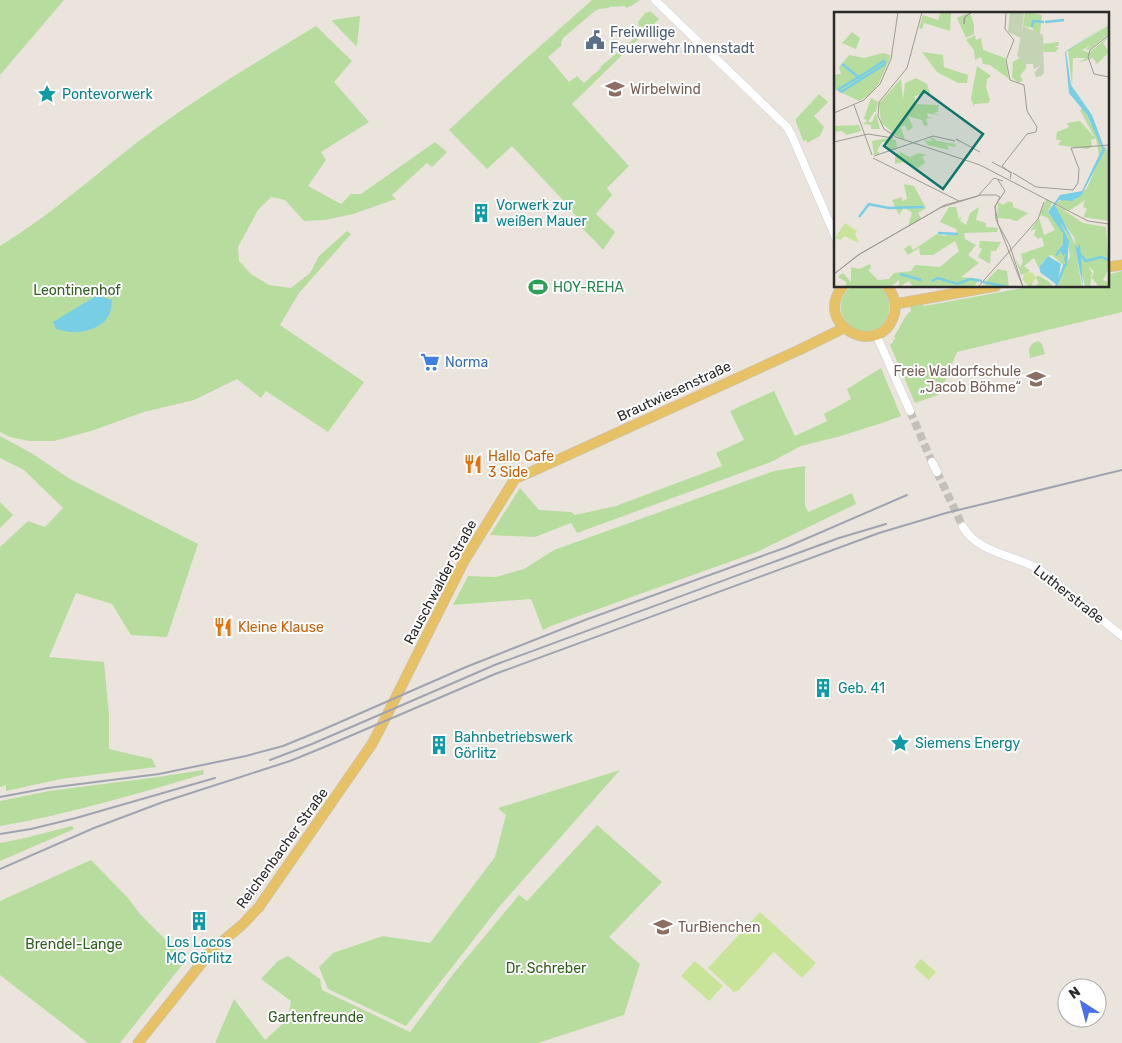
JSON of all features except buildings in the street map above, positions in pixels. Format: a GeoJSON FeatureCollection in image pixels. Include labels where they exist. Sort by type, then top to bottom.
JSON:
{"type":"FeatureCollection","features":[{"type":"Feature","properties":{"kind":"main road"},"geometry":{"type":"LineString","coordinates":[[842,288],[836,298],[835,307],[838,320],[850,333],[858,336],[876,334],[885,329],[891,322],[895,304],[888,288]]}},
{"type":"Feature","properties":{"kind":"main road"},"geometry":{"type":"LineString","coordinates":[[895,304],[985,288]]}},
{"type":"Feature","properties":{"kind":"main road","name":"Brautwiesenstraße"},"geometry":{"type":"LineString","coordinates":[[516,477],[533,471],[844,328]]}},
{"type":"Feature","properties":{"kind":"main road","name":"Rauschwalder Straße"},"geometry":{"type":"LineString","coordinates":[[393,703],[464,561],[516,477]]}},
{"type":"Feature","properties":{"kind":"main road","name":"Reichenbacher Straße"},"geometry":{"type":"LineString","coordinates":[[138,1043],[212,950],[242,925],[259,907],[363,757],[393,703]]}},
{"type":"Feature","properties":{"kind":"street"},"geometry":{"type":"LineString","coordinates":[[655,0],[786,127],[792,136],[834,233]]}},
{"type":"Feature","properties":{"kind":"street"},"geometry":{"type":"LineString","coordinates":[[876,334],[910,411]]}},
{"type":"Feature","properties":{"kind":"street"},"geometry":{"type":"LineString","coordinates":[[932,462],[937,472]]}},
{"type":"Feature","properties":{"kind":"street","name":"Lutherstraße"},"geometry":{"type":"LineString","coordinates":[[963,528],[978,544],[1028,562],[1039,569],[1122,636]]}},
{"type":"Feature","properties":{"kind":"green space"},"geometry":{"type":"Polygon","coordinates":[[[0,0],[64,0],[0,75],[0,0]]]}},
{"type":"Feature","properties":{"kind":"green space"},"geometry":{"type":"Polygon","coordinates":[[[592,0],[640,0],[626,8],[625,6],[599,9],[563,38],[562,45],[548,57],[569,82],[577,76],[584,83],[635,38],[643,28],[639,27],[638,22],[646,12],[650,11],[659,19],[572,104],[629,166],[607,188],[612,195],[596,214],[615,232],[603,250],[573,219],[576,216],[561,198],[512,146],[487,169],[449,130],[592,0]]]}},
{"type":"Feature","properties":{"kind":"green space"},"geometry":{"type":"Polygon","coordinates":[[[360,17],[356,46],[332,21],[360,17]]]}},
{"type":"Feature","properties":{"kind":"green space","name":"Leontinenhof"},"geometry":{"type":"Polygon","coordinates":[[[316,26],[352,61],[334,82],[369,122],[321,152],[326,160],[308,186],[341,204],[351,194],[361,194],[435,142],[447,152],[432,167],[427,163],[392,195],[396,199],[353,214],[325,220],[304,221],[285,200],[271,197],[258,210],[238,247],[239,261],[251,274],[269,285],[291,288],[310,273],[319,256],[347,231],[351,234],[299,293],[280,325],[364,382],[328,432],[266,391],[261,398],[237,379],[194,400],[144,412],[91,431],[54,441],[30,441],[10,437],[0,432],[0,246],[41,219],[175,115],[316,26]]]}},
{"type":"Feature","properties":{"kind":"green space"},"geometry":{"type":"Polygon","coordinates":[[[819,94],[828,102],[814,116],[824,127],[820,136],[807,143],[806,140],[803,141],[796,119],[819,94]]]}},
{"type":"Feature","properties":{"kind":"green space"},"geometry":{"type":"Polygon","coordinates":[[[1122,271],[1122,312],[957,352],[940,393],[915,403],[890,345],[895,339],[894,336],[904,319],[911,311],[910,306],[923,304],[924,306],[1023,288],[1110,288],[1111,274],[1122,271]]]}},
{"type":"Feature","properties":{"kind":"green space"},"geometry":{"type":"Polygon","coordinates":[[[850,288],[881,288],[886,295],[889,304],[888,314],[878,328],[870,331],[861,331],[847,323],[842,315],[841,306],[850,288]]]}},
{"type":"Feature","properties":{"kind":"green space"},"geometry":{"type":"Polygon","coordinates":[[[1038,341],[1042,344],[1045,354],[1030,358],[1029,348],[1038,341]]]}},
{"type":"Feature","properties":{"kind":"green space"},"geometry":{"type":"Polygon","coordinates":[[[881,368],[901,416],[841,436],[801,446],[771,462],[577,533],[571,523],[535,537],[490,535],[520,488],[539,510],[571,512],[575,515],[616,506],[722,466],[716,453],[744,440],[730,411],[774,391],[795,436],[827,421],[824,414],[851,399],[847,389],[881,368]]]}},
{"type":"Feature","properties":{"kind":"green space"},"geometry":{"type":"Polygon","coordinates":[[[0,436],[33,454],[70,479],[198,544],[167,637],[131,635],[112,604],[76,593],[49,657],[104,662],[109,715],[109,749],[152,759],[156,767],[61,779],[6,791],[6,785],[0,787],[0,547],[28,521],[45,527],[63,508],[24,470],[0,458],[0,436]]]}},
{"type":"Feature","properties":{"kind":"green space"},"geometry":{"type":"Polygon","coordinates":[[[805,466],[805,506],[808,512],[852,493],[856,504],[757,552],[543,630],[531,599],[453,605],[468,576],[496,577],[524,569],[554,550],[774,471],[805,466]]]}},
{"type":"Feature","properties":{"kind":"green space"},"geometry":{"type":"Polygon","coordinates":[[[0,502],[13,515],[0,528],[0,502]]]}},
{"type":"Feature","properties":{"kind":"green space"},"geometry":{"type":"Polygon","coordinates":[[[203,770],[204,774],[128,796],[52,816],[0,826],[0,801],[49,791],[203,770]]]}},
{"type":"Feature","properties":{"kind":"green space"},"geometry":{"type":"Polygon","coordinates":[[[620,770],[499,907],[406,1026],[328,989],[319,967],[333,953],[383,936],[430,943],[495,857],[506,815],[498,808],[620,770]]]}},
{"type":"Feature","properties":{"kind":"green space","name":"Dr. Schreber"},"geometry":{"type":"Polygon","coordinates":[[[597,825],[662,882],[609,937],[640,964],[624,1015],[538,1043],[215,1043],[234,999],[265,1040],[288,1019],[291,1001],[261,979],[278,961],[288,956],[320,979],[322,990],[410,1032],[454,973],[519,895],[527,901],[597,825]]]}},
{"type":"Feature","properties":{"kind":"green space"},"geometry":{"type":"Polygon","coordinates":[[[72,826],[74,829],[0,861],[0,843],[72,826]]]}},
{"type":"Feature","properties":{"kind":"green space","name":"Brendel-Lange"},"geometry":{"type":"Polygon","coordinates":[[[91,860],[128,898],[140,914],[186,960],[120,1043],[88,1043],[0,975],[0,901],[91,860]]]}},
{"type":"Feature","properties":{"kind":"green space"},"geometry":{"type":"Polygon","coordinates":[[[760,912],[816,963],[802,978],[774,952],[738,991],[734,992],[708,968],[760,912]]]}},
{"type":"Feature","properties":{"kind":"green space"},"geometry":{"type":"Polygon","coordinates":[[[921,959],[936,972],[929,980],[914,967],[921,959]]]}},
{"type":"Feature","properties":{"kind":"green space"},"geometry":{"type":"Polygon","coordinates":[[[695,961],[723,986],[709,1001],[681,976],[695,961]]]}},
{"type":"Feature","properties":{"kind":"water"},"geometry":{"type":"Polygon","coordinates":[[[96,296],[112,300],[108,317],[100,325],[78,332],[56,329],[53,322],[96,296]]]}},
{"type":"Feature","properties":{"kind":"tunnel"},"geometry":{"type":"LineString","coordinates":[[910,411],[932,462]]}},
{"type":"Feature","properties":{"kind":"tunnel"},"geometry":{"type":"LineString","coordinates":[[937,472],[963,527]]}},
{"type":"Feature","properties":{"kind":"railway"},"geometry":{"type":"LineString","coordinates":[[0,869],[94,828],[163,802],[290,761],[495,674],[879,533],[946,513],[1122,470]]}},
{"type":"Feature","properties":{"kind":"railway"},"geometry":{"type":"LineString","coordinates":[[0,797],[48,788],[159,774],[246,756],[283,746],[466,667],[585,620],[787,547],[907,495]]}},
{"type":"Feature","properties":{"kind":"railway"},"geometry":{"type":"LineString","coordinates":[[270,760],[312,744],[497,664],[839,538],[886,524]]}},
{"type":"Feature","properties":{"kind":"railway"},"geometry":{"type":"LineString","coordinates":[[0,834],[76,818],[215,778]]}},
{"type":"Feature","properties":{"kind":"place","name":"Freiwillige Feuerwehr Innenstadt"},"geometry":{"type":"Point","coordinates":[595,40]}},
{"type":"Feature","properties":{"kind":"place","name":"Wirbelwind"},"geometry":{"type":"Point","coordinates":[615,89]}},
{"type":"Feature","properties":{"kind":"place","name":"Pontevorwerk"},"geometry":{"type":"Point","coordinates":[47,94]}},
{"type":"Feature","properties":{"kind":"place","name":"Vorwerk zur weißen Mauer"},"geometry":{"type":"Point","coordinates":[481,213]}},
{"type":"Feature","properties":{"kind":"place","name":"HOY-REHA"},"geometry":{"type":"Point","coordinates":[538,287]}},
{"type":"Feature","properties":{"kind":"place","name":"Norma"},"geometry":{"type":"Point","coordinates":[430,362]}},
{"type":"Feature","properties":{"kind":"place","name":"Freie Waldorfschule „Jacob Böhme“"},"geometry":{"type":"Point","coordinates":[1036,379]}},
{"type":"Feature","properties":{"kind":"place","name":"Hallo Cafe 3 Side"},"geometry":{"type":"Point","coordinates":[473,464]}},
{"type":"Feature","properties":{"kind":"place","name":"Kleine Klause"},"geometry":{"type":"Point","coordinates":[223,627]}},
{"type":"Feature","properties":{"kind":"place","name":"Geb. 41"},"geometry":{"type":"Point","coordinates":[823,688]}},
{"type":"Feature","properties":{"kind":"place","name":"Siemens Energy"},"geometry":{"type":"Point","coordinates":[900,743]}},
{"type":"Feature","properties":{"kind":"place","name":"Bahnbetriebswerk Görlitz"},"geometry":{"type":"Point","coordinates":[439,745]}},
{"type":"Feature","properties":{"kind":"place","name":"Los Locos MC Görlitz"},"geometry":{"type":"Point","coordinates":[199,921]}},
{"type":"Feature","properties":{"kind":"place","name":"TurBienchen"},"geometry":{"type":"Point","coordinates":[663,927]}},
{"type":"Feature","properties":{"kind":"park label","name":"Gartenfreunde"},"geometry":{"type":"Point","coordinates":[316,1017]}}]}
